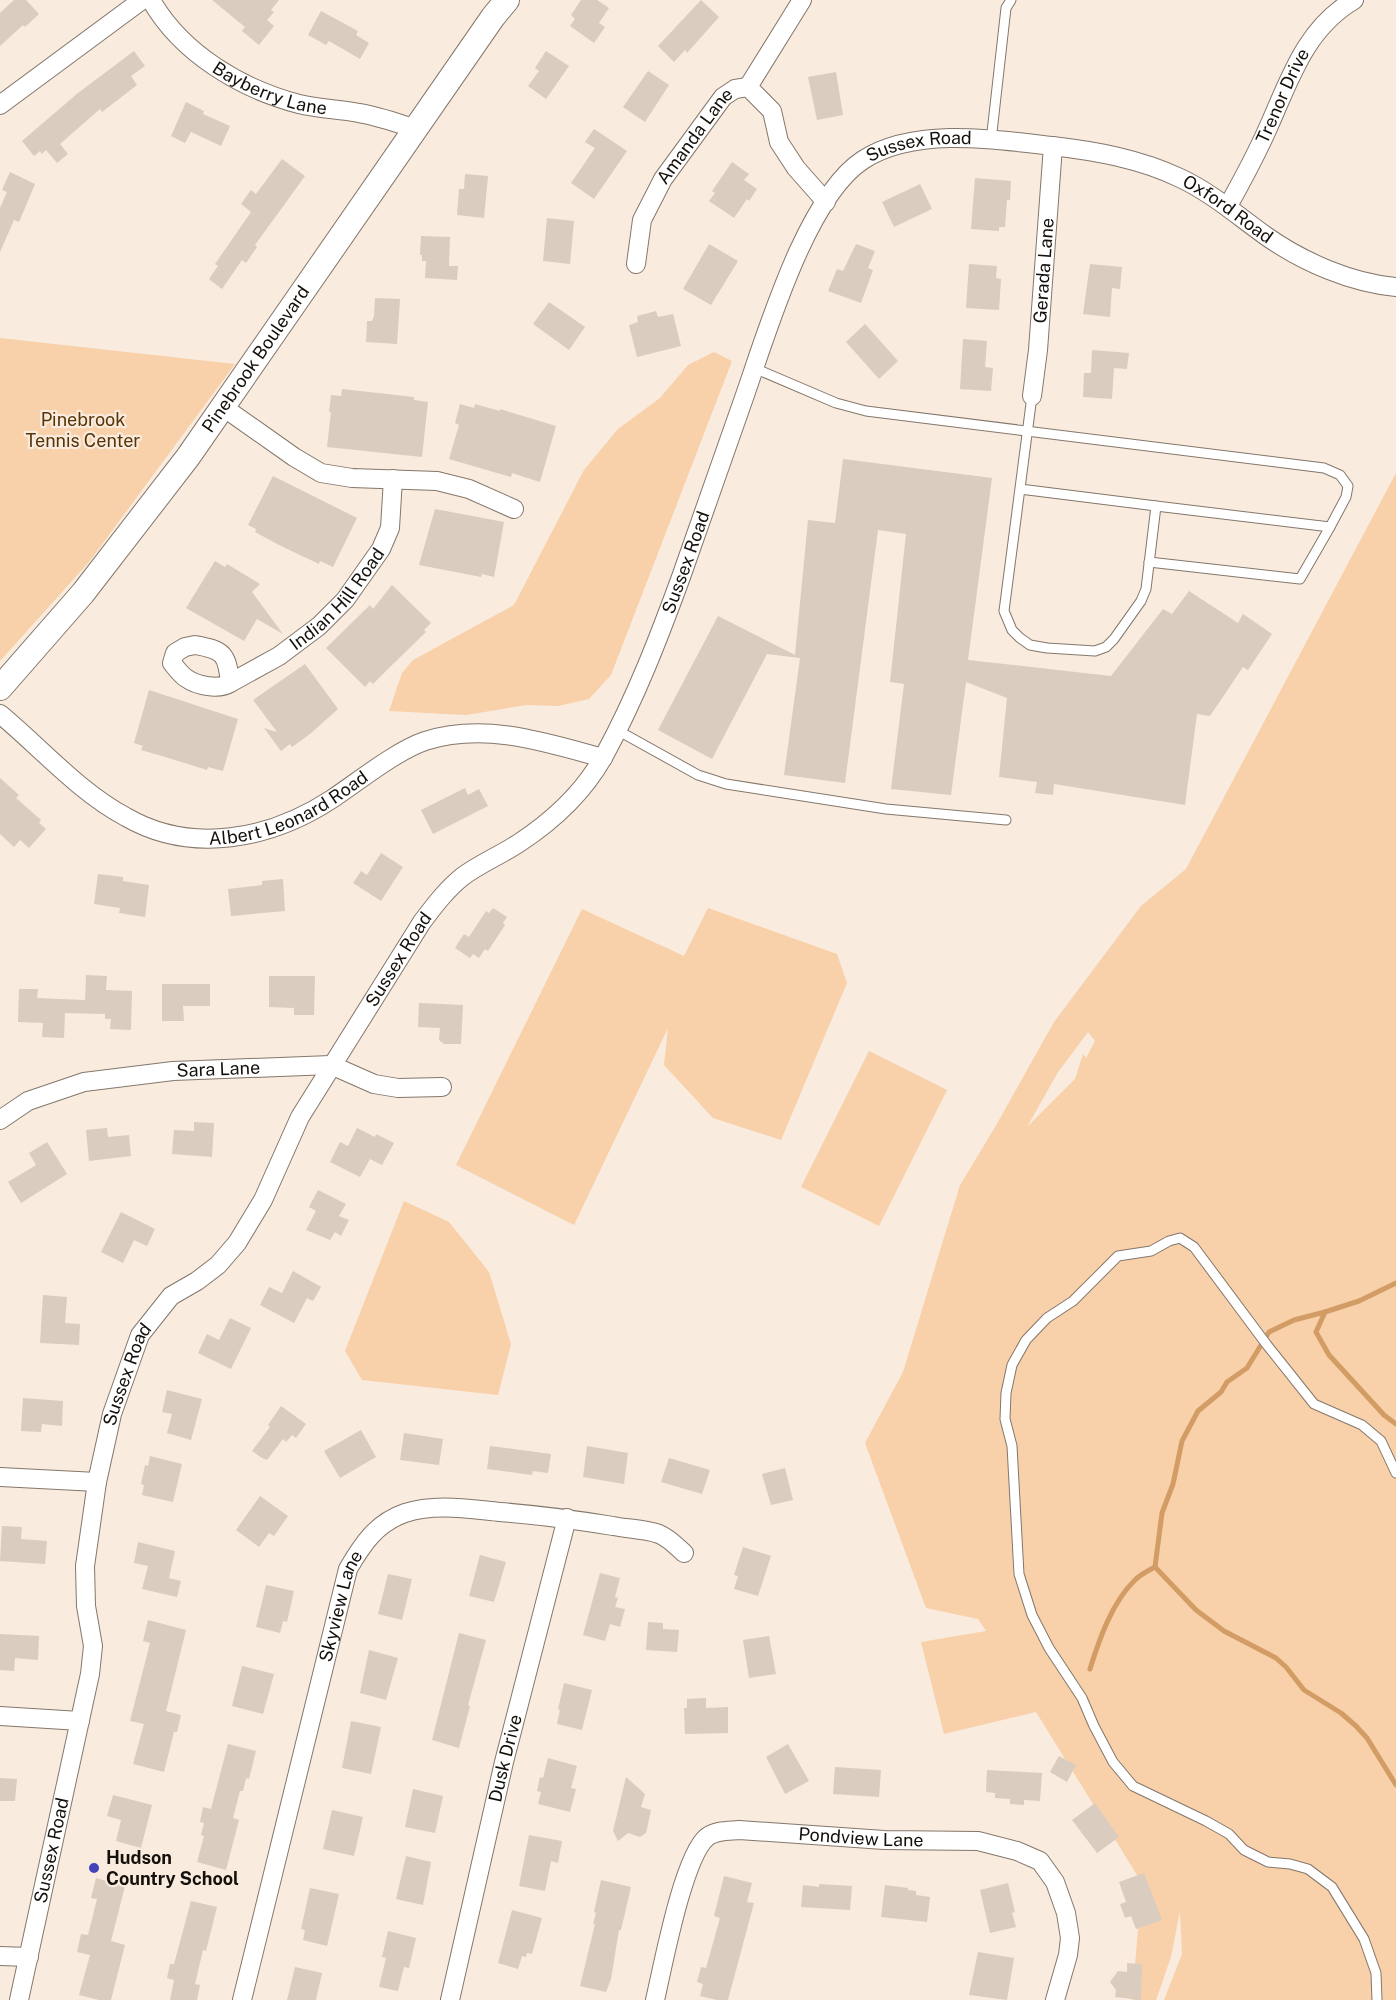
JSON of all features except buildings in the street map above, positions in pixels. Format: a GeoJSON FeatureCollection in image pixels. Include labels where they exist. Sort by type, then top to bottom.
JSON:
{"type":"FeatureCollection","features":[{"type":"Feature","properties":{"kind":"street"},"geometry":{"type":"LineString","coordinates":[[0,105],[142,0]]}},
{"type":"Feature","properties":{"kind":"street","name":"Bayberry Lane"},"geometry":{"type":"LineString","coordinates":[[151,0],[174,32],[205,59],[261,91],[300,104],[357,112],[416,129]]}},
{"type":"Feature","properties":{"kind":"street"},"geometry":{"type":"LineString","coordinates":[[748,87],[802,0]]}},
{"type":"Feature","properties":{"kind":"street","name":"Trenor Drive"},"geometry":{"type":"LineString","coordinates":[[1228,206],[1257,153],[1301,55],[1318,29],[1354,0]]}},
{"type":"Feature","properties":{"kind":"street","name":"Pinebrook Boulevard"},"geometry":{"type":"LineString","coordinates":[[0,688],[114,555],[188,457],[500,6]]}},
{"type":"Feature","properties":{"kind":"street","name":"Amanda Lane"},"geometry":{"type":"LineString","coordinates":[[636,264],[642,220],[663,179],[723,97],[735,89],[748,87],[772,111],[779,142],[796,168],[826,202]]}},
{"type":"Feature","properties":{"kind":"street","name":"Sussex Road"},"geometry":{"type":"LineString","coordinates":[[19,2000],[90,1674],[93,1646],[86,1606],[85,1566],[97,1482],[112,1414],[140,1335],[171,1296],[218,1265],[237,1244],[262,1200],[300,1117],[422,922],[438,902],[462,877],[519,843],[562,810],[603,758],[632,702],[680,579],[784,285],[815,217],[834,188],[862,160],[896,145],[918,140],[945,138],[1053,146]]}},
{"type":"Feature","properties":{"kind":"street","name":"Oxford Road"},"geometry":{"type":"LineString","coordinates":[[1053,146],[1127,158],[1181,178],[1228,206],[1267,237],[1299,256],[1343,276],[1396,287]]}},
{"type":"Feature","properties":{"kind":"street","name":"Gerada Lane"},"geometry":{"type":"LineString","coordinates":[[1032,396],[1038,350],[1053,146]]}},
{"type":"Feature","properties":{"kind":"street"},"geometry":{"type":"LineString","coordinates":[[223,407],[294,457],[321,473],[352,478],[437,481],[470,489],[514,509]]}},
{"type":"Feature","properties":{"kind":"street","name":"Indian Hill Road"},"geometry":{"type":"LineString","coordinates":[[230,683],[279,656],[319,626],[345,600],[381,549],[390,528],[393,479]]}},
{"type":"Feature","properties":{"kind":"street","name":"Albert Leonard Road"},"geometry":{"type":"LineString","coordinates":[[0,714],[86,791],[119,813],[162,833],[189,838],[221,839],[252,835],[289,822],[330,800],[386,762],[423,742],[463,733],[501,734],[550,743],[603,758]]}},
{"type":"Feature","properties":{"kind":"street","name":"Sara Lane"},"geometry":{"type":"LineString","coordinates":[[0,1120],[28,1101],[84,1082],[173,1071],[331,1065],[374,1084],[398,1088],[442,1087]]}},
{"type":"Feature","properties":{"kind":"street"},"geometry":{"type":"LineString","coordinates":[[0,1477],[97,1482]]}},
{"type":"Feature","properties":{"kind":"street","name":"Skyview Lane"},"geometry":{"type":"LineString","coordinates":[[242,2000],[348,1569],[363,1544],[387,1521],[405,1513],[431,1508],[472,1509],[567,1518],[658,1534],[673,1542],[684,1553]]}},
{"type":"Feature","properties":{"kind":"street","name":"Dusk Drive"},"geometry":{"type":"LineString","coordinates":[[450,2000],[504,1762],[567,1518]]}},
{"type":"Feature","properties":{"kind":"street"},"geometry":{"type":"LineString","coordinates":[[0,1716],[80,1721]]}},
{"type":"Feature","properties":{"kind":"street","name":"Pondview Lane"},"geometry":{"type":"LineString","coordinates":[[655,2000],[681,1890],[696,1852],[707,1837],[717,1832],[739,1830],[884,1839],[978,1841],[1017,1851],[1040,1861],[1055,1882],[1066,1913],[1070,1938],[1068,1955],[1055,2000]]}},
{"type":"Feature","properties":{"kind":"street"},"geometry":{"type":"LineString","coordinates":[[0,1956],[29,1958]]}},
{"type":"Feature","properties":{"kind":"lane"},"geometry":{"type":"LineString","coordinates":[[991,141],[1006,8],[1011,0]]}},
{"type":"Feature","properties":{"kind":"lane"},"geometry":{"type":"LineString","coordinates":[[754,368],[836,403],[866,411],[1324,468],[1340,475],[1348,486],[1346,497],[1300,579],[1149,562]]}},
{"type":"Feature","properties":{"kind":"lane"},"geometry":{"type":"LineString","coordinates":[[1032,396],[1004,611],[1012,630],[1030,645],[1095,651],[1106,647],[1141,602],[1146,589],[1156,506]]}},
{"type":"Feature","properties":{"kind":"lane"},"geometry":{"type":"LineString","coordinates":[[1020,489],[1330,527]]}},
{"type":"Feature","properties":{"kind":"lane"},"geometry":{"type":"LineString","coordinates":[[617,730],[698,775],[726,784],[886,808],[1006,820]]}},
{"type":"Feature","properties":{"kind":"lane"},"geometry":{"type":"LineString","coordinates":[[1377,2000],[1376,1973],[1364,1939],[1332,1887],[1308,1869],[1290,1864],[1268,1862],[1245,1850],[1229,1834],[1133,1786],[1113,1762],[1082,1698],[1049,1648],[1032,1615],[1019,1574],[1012,1446],[1005,1419],[1006,1393],[1012,1365],[1026,1340],[1047,1318],[1072,1301],[1118,1257],[1151,1251],[1180,1238],[1194,1247],[1314,1404],[1362,1425],[1381,1441],[1396,1473]]}},
{"type":"Feature","properties":{"kind":"green space","name":"Pinebrook Tennis Center"},"geometry":{"type":"Polygon","coordinates":[[[0,338],[235,364],[89,562],[0,661],[0,338]]]}},
{"type":"Feature","properties":{"kind":"green space"},"geometry":{"type":"Polygon","coordinates":[[[714,352],[732,361],[611,675],[589,699],[558,706],[526,705],[466,715],[389,711],[402,673],[413,660],[514,605],[584,470],[618,429],[660,398],[688,365],[714,352]]]}},
{"type":"Feature","properties":{"kind":"green space"},"geometry":{"type":"Polygon","coordinates":[[[1396,473],[1396,2000],[1164,2000],[1182,1954],[1180,1911],[1171,1957],[1156,2000],[1132,2000],[1142,1883],[1036,1712],[944,1734],[921,1642],[986,1631],[978,1619],[926,1608],[865,1443],[903,1372],[960,1185],[1054,1022],[1141,906],[1186,869],[1396,473]],[[1088,1032],[1058,1072],[1027,1127],[1075,1079],[1083,1054],[1086,1058],[1095,1041],[1088,1032]]]}},
{"type":"Feature","properties":{"kind":"green space"},"geometry":{"type":"Polygon","coordinates":[[[708,908],[837,954],[847,983],[781,1140],[713,1118],[664,1065],[668,1028],[574,1225],[456,1165],[582,909],[684,956],[708,908]]]}},
{"type":"Feature","properties":{"kind":"green space"},"geometry":{"type":"Polygon","coordinates":[[[869,1051],[947,1090],[879,1226],[801,1187],[869,1051]]]}},
{"type":"Feature","properties":{"kind":"green space"},"geometry":{"type":"Polygon","coordinates":[[[404,1201],[449,1222],[489,1272],[511,1344],[498,1395],[362,1380],[345,1351],[404,1201]]]}},
{"type":"Feature","properties":{"kind":"waterway"},"geometry":{"type":"LineString","coordinates":[[1396,1283],[1359,1301],[1325,1312],[1316,1332],[1329,1355],[1384,1415],[1396,1424]]}},
{"type":"Feature","properties":{"kind":"waterway"},"geometry":{"type":"LineString","coordinates":[[1325,1312],[1294,1320],[1269,1332],[1247,1368],[1227,1382],[1221,1392],[1198,1411],[1182,1441],[1173,1484],[1162,1513],[1155,1567],[1196,1610],[1224,1631],[1276,1658],[1304,1690],[1341,1713],[1356,1726],[1367,1738],[1396,1785]]}},
{"type":"Feature","properties":{"kind":"waterway"},"geometry":{"type":"LineString","coordinates":[[1090,1669],[1102,1634],[1120,1599],[1137,1578],[1155,1567]]}},
{"type":"Feature","properties":{"kind":"place","name":"Hudson Country School"},"geometry":{"type":"Point","coordinates":[94,1868]}}]}
